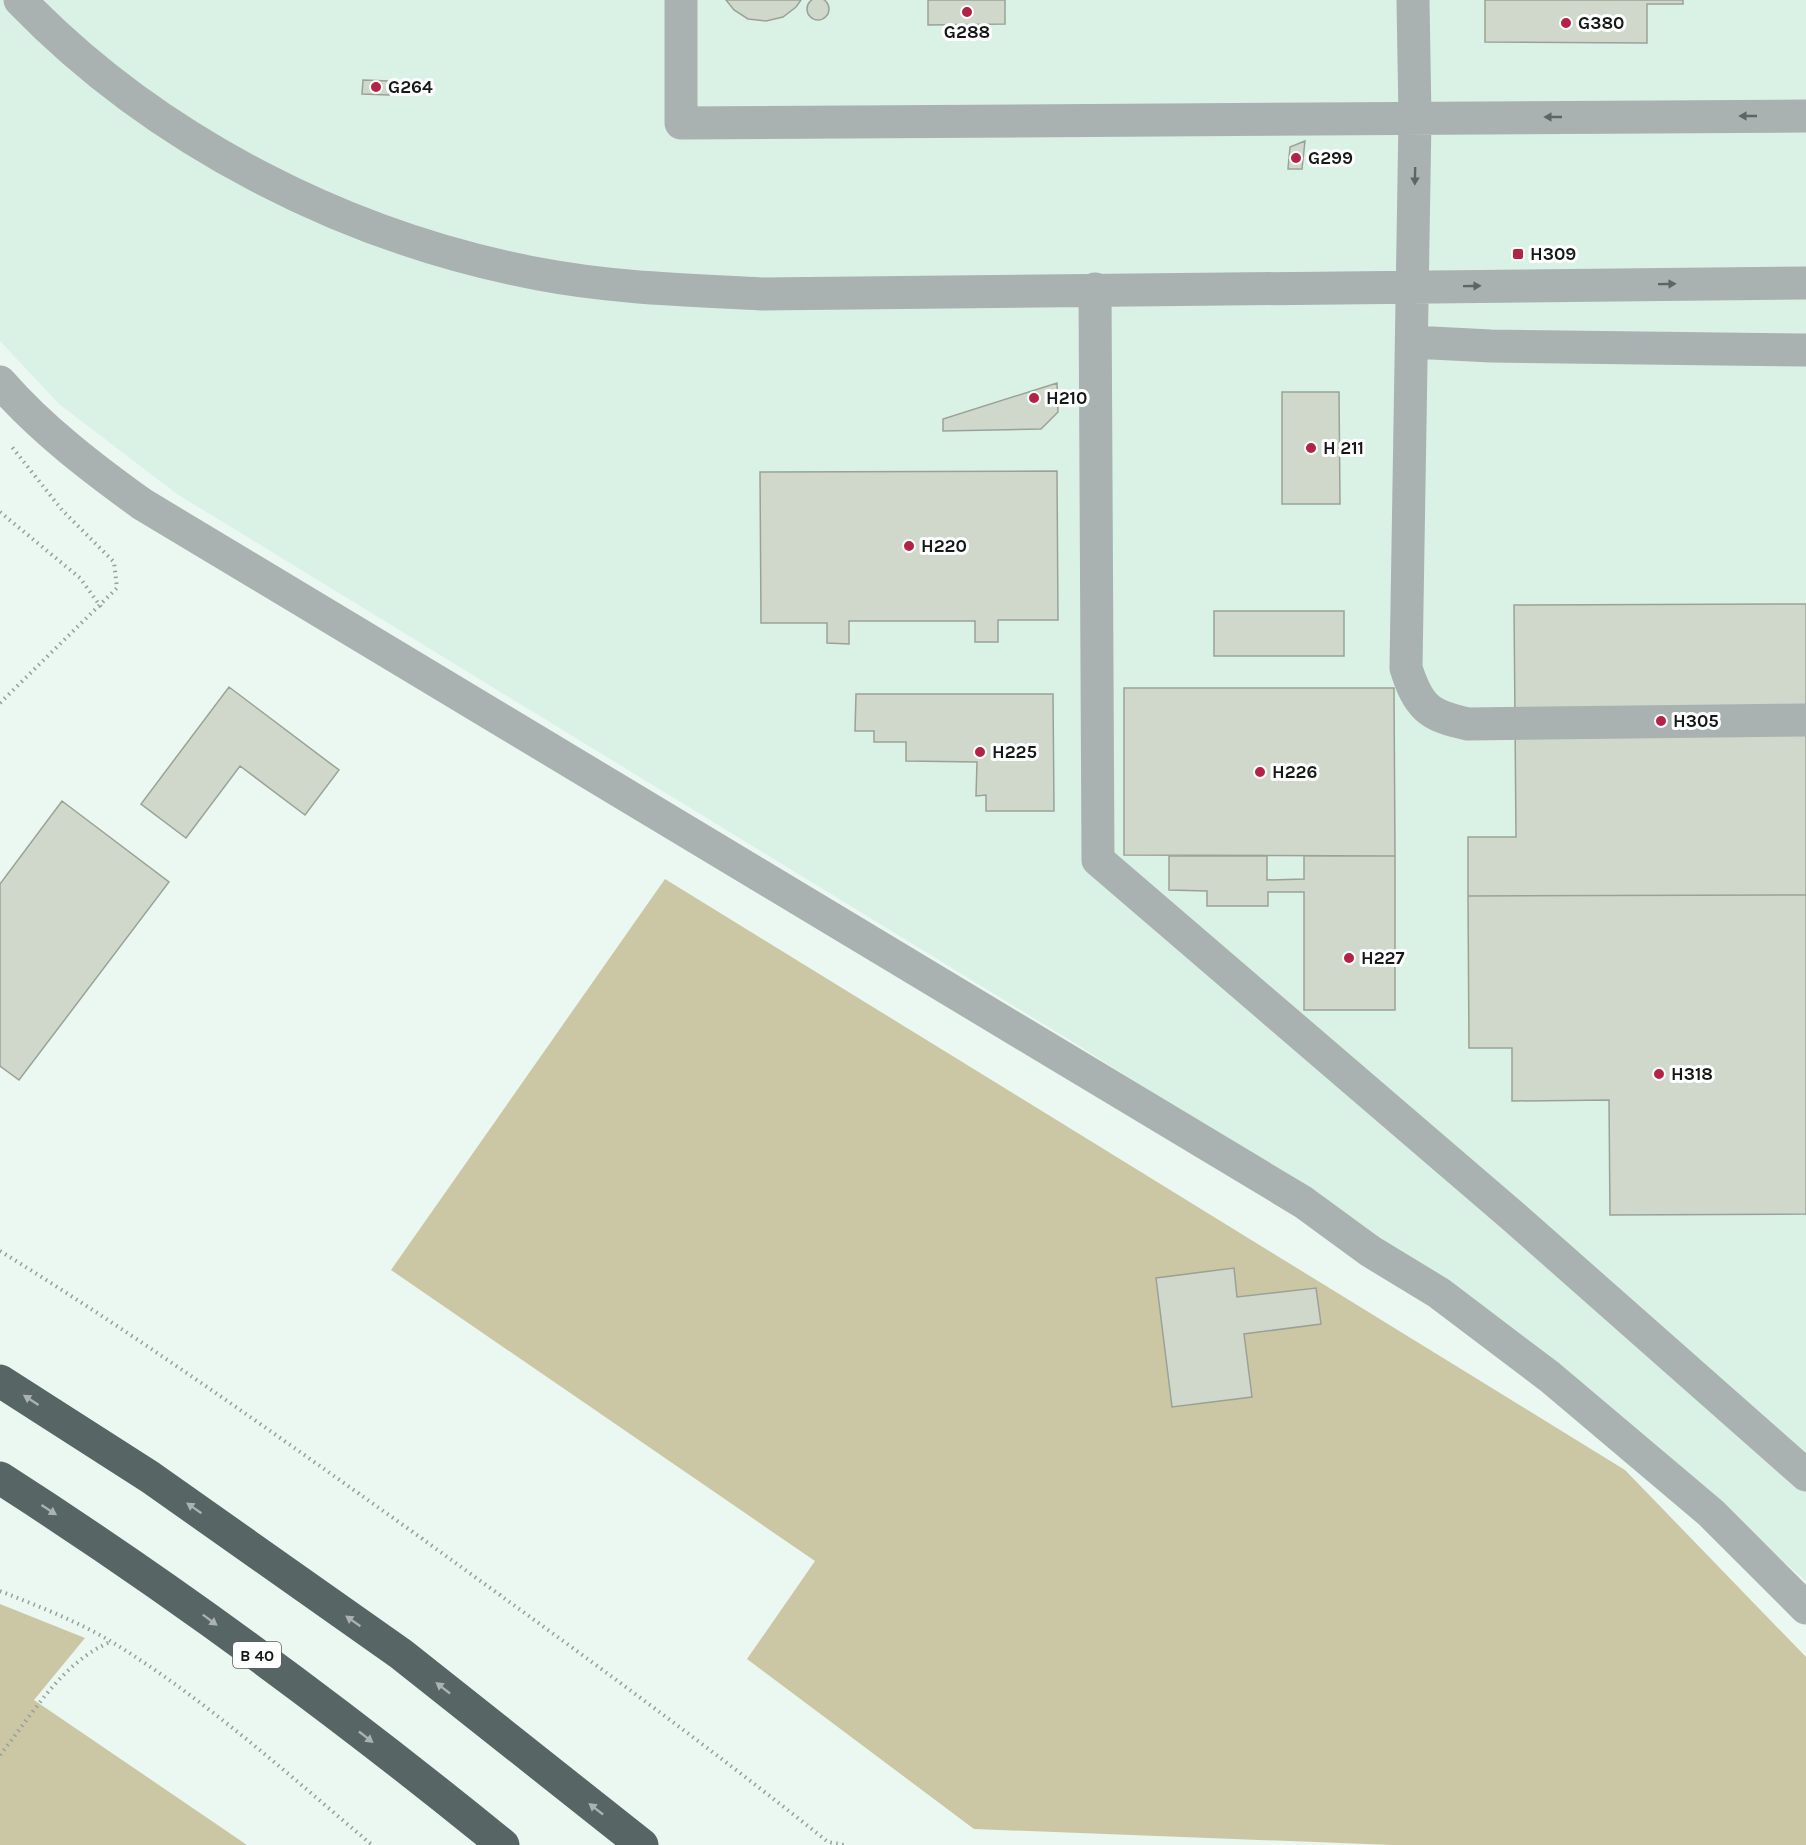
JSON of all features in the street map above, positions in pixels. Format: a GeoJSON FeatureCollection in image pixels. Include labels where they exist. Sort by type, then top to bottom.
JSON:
{"type":"FeatureCollection","features":[{"type":"Feature","properties":{"kind":"highway"},"geometry":{"type":"LineString","coordinates":[[0,1381],[150,1477],[401,1654],[642,1845]]}},
{"type":"Feature","properties":{"kind":"highway","name":"B 40"},"geometry":{"type":"LineString","coordinates":[[0,1479],[179,1598],[349,1723],[503,1845]]}},
{"type":"Feature","properties":{"kind":"street"},"geometry":{"type":"LineString","coordinates":[[20,0],[79,55],[138,101],[187,134],[292,193],[360,221],[452,254],[540,275],[634,287],[761,294],[1806,283]]}},
{"type":"Feature","properties":{"kind":"street"},"geometry":{"type":"LineString","coordinates":[[681,0],[681,123],[1806,116]]}},
{"type":"Feature","properties":{"kind":"street"},"geometry":{"type":"LineString","coordinates":[[1413,0],[1415,118],[1406,668],[1415,696],[1440,718],[1468,724],[1806,720]]}},
{"type":"Feature","properties":{"kind":"street"},"geometry":{"type":"LineString","coordinates":[[1095,289],[1098,860],[1515,1218],[1806,1475]]}},
{"type":"Feature","properties":{"kind":"street"},"geometry":{"type":"LineString","coordinates":[[1412,342],[1491,346],[1806,350]]}},
{"type":"Feature","properties":{"kind":"street"},"geometry":{"type":"LineString","coordinates":[[0,382],[46,428],[92,468],[142,504],[1293,1196],[1370,1251],[1439,1293],[1550,1377],[1711,1513],[1806,1608]]}},
{"type":"Feature","properties":{"kind":"path"},"geometry":{"type":"LineString","coordinates":[[0,703],[101,607],[117,588],[114,562],[62,510],[7,441]]}},
{"type":"Feature","properties":{"kind":"path"},"geometry":{"type":"LineString","coordinates":[[0,512],[80,578],[101,607]]}},
{"type":"Feature","properties":{"kind":"path"},"geometry":{"type":"LineString","coordinates":[[0,1251],[68,1293],[276,1434],[697,1737],[830,1843],[846,1845]]}},
{"type":"Feature","properties":{"kind":"path"},"geometry":{"type":"LineString","coordinates":[[0,1591],[48,1609],[111,1642],[182,1690],[372,1845]]}},
{"type":"Feature","properties":{"kind":"path"},"geometry":{"type":"LineString","coordinates":[[0,1755],[70,1667],[91,1651],[111,1642]]}},
{"type":"Feature","properties":{"kind":"shaded area"},"geometry":{"type":"Polygon","coordinates":[[[0,0],[1806,0],[1806,1581],[1575,1384],[1412,1259],[1081,1047],[177,494],[59,404],[0,341],[0,0]]]}},
{"type":"Feature","properties":{"kind":"shaded area"},"geometry":{"type":"Polygon","coordinates":[[[665,879],[1625,1470],[1806,1657],[1806,1845],[1392,1845],[974,1829],[747,1659],[815,1561],[391,1270],[665,879]]]}},
{"type":"Feature","properties":{"kind":"shaded area"},"geometry":{"type":"Polygon","coordinates":[[[0,1604],[85,1638],[34,1700],[247,1845],[0,1845],[0,1604]]]}},
{"type":"Feature","properties":{"kind":"building"},"geometry":{"type":"Polygon","coordinates":[[[818,-2],[826,1],[829,9],[826,17],[818,20],[810,17],[807,9],[810,1],[818,-2]]]}},
{"type":"Feature","properties":{"kind":"building"},"geometry":{"type":"Polygon","coordinates":[[[726,0],[801,0],[783,17],[766,21],[748,19],[734,10],[726,0]]]}},
{"type":"Feature","properties":{"kind":"building","name":"G288"},"geometry":{"type":"Polygon","coordinates":[[[928,0],[1005,0],[1005,24],[928,25],[928,0]]]}},
{"type":"Feature","properties":{"kind":"building","name":"G380"},"geometry":{"type":"Polygon","coordinates":[[[1485,0],[1683,0],[1683,4],[1647,4],[1647,43],[1485,42],[1485,0]]]}},
{"type":"Feature","properties":{"kind":"building","name":"G264"},"geometry":{"type":"Polygon","coordinates":[[[363,80],[389,81],[389,95],[362,94],[363,80]]]}},
{"type":"Feature","properties":{"kind":"building","name":"G299"},"geometry":{"type":"Polygon","coordinates":[[[1305,141],[1302,169],[1288,169],[1290,147],[1305,141]]]}},
{"type":"Feature","properties":{"kind":"building","name":"H210"},"geometry":{"type":"Polygon","coordinates":[[[1057,383],[1058,412],[1041,429],[943,431],[943,419],[1057,383]]]}},
{"type":"Feature","properties":{"kind":"building","name":"H 211"},"geometry":{"type":"Polygon","coordinates":[[[1282,392],[1339,392],[1340,504],[1282,504],[1282,392]]]}},
{"type":"Feature","properties":{"kind":"building","name":"H220"},"geometry":{"type":"Polygon","coordinates":[[[1057,471],[1058,620],[998,620],[998,642],[975,642],[975,621],[849,621],[849,644],[827,643],[827,623],[761,623],[760,472],[1057,471]]]}},
{"type":"Feature","properties":{"kind":"building","name":"H305"},"geometry":{"type":"Polygon","coordinates":[[[1806,604],[1806,895],[1468,896],[1468,837],[1516,837],[1514,605],[1806,604]]]}},
{"type":"Feature","properties":{"kind":"building"},"geometry":{"type":"Polygon","coordinates":[[[1214,611],[1344,611],[1344,656],[1214,656],[1214,611]]]}},
{"type":"Feature","properties":{"kind":"building"},"geometry":{"type":"Polygon","coordinates":[[[229,687],[339,770],[305,815],[240,766],[186,838],[141,804],[229,687]]]}},
{"type":"Feature","properties":{"kind":"building","name":"H226"},"geometry":{"type":"Polygon","coordinates":[[[1124,688],[1394,688],[1395,856],[1124,855],[1124,688]]]}},
{"type":"Feature","properties":{"kind":"building","name":"H225"},"geometry":{"type":"Polygon","coordinates":[[[856,694],[1053,694],[1054,811],[986,811],[986,795],[976,796],[977,762],[906,761],[906,742],[874,742],[874,731],[855,731],[856,694]]]}},
{"type":"Feature","properties":{"kind":"building"},"geometry":{"type":"Polygon","coordinates":[[[62,801],[169,882],[19,1080],[0,1066],[0,884],[62,801]]]}},
{"type":"Feature","properties":{"kind":"building","name":"H227"},"geometry":{"type":"Polygon","coordinates":[[[1169,856],[1267,856],[1267,880],[1304,879],[1304,856],[1395,856],[1395,1010],[1304,1010],[1304,892],[1268,892],[1268,906],[1207,906],[1207,891],[1169,890],[1169,856]]]}},
{"type":"Feature","properties":{"kind":"building","name":"H318"},"geometry":{"type":"Polygon","coordinates":[[[1806,895],[1806,1214],[1610,1215],[1609,1100],[1512,1101],[1512,1048],[1469,1048],[1468,896],[1806,895]]]}},
{"type":"Feature","properties":{"kind":"building"},"geometry":{"type":"Polygon","coordinates":[[[1234,1268],[1237,1297],[1316,1288],[1321,1324],[1244,1334],[1252,1397],[1172,1407],[1156,1278],[1234,1268]]]}},
{"type":"Feature","properties":{"kind":"place","name":"G288"},"geometry":{"type":"Point","coordinates":[967,12]}},
{"type":"Feature","properties":{"kind":"place","name":"G380"},"geometry":{"type":"Point","coordinates":[1566,23]}},
{"type":"Feature","properties":{"kind":"place","name":"G264"},"geometry":{"type":"Point","coordinates":[376,87]}},
{"type":"Feature","properties":{"kind":"place","name":"G299"},"geometry":{"type":"Point","coordinates":[1296,158]}},
{"type":"Feature","properties":{"kind":"place","name":"H309"},"geometry":{"type":"Point","coordinates":[1518,254]}},
{"type":"Feature","properties":{"kind":"place","name":"H210"},"geometry":{"type":"Point","coordinates":[1034,398]}},
{"type":"Feature","properties":{"kind":"place","name":"H 211"},"geometry":{"type":"Point","coordinates":[1311,448]}},
{"type":"Feature","properties":{"kind":"place","name":"H220"},"geometry":{"type":"Point","coordinates":[909,546]}},
{"type":"Feature","properties":{"kind":"place","name":"H305"},"geometry":{"type":"Point","coordinates":[1661,721]}},
{"type":"Feature","properties":{"kind":"place","name":"H225"},"geometry":{"type":"Point","coordinates":[980,752]}},
{"type":"Feature","properties":{"kind":"place","name":"H226"},"geometry":{"type":"Point","coordinates":[1260,772]}},
{"type":"Feature","properties":{"kind":"place","name":"H227"},"geometry":{"type":"Point","coordinates":[1349,958]}},
{"type":"Feature","properties":{"kind":"place","name":"H318"},"geometry":{"type":"Point","coordinates":[1659,1074]}}]}
